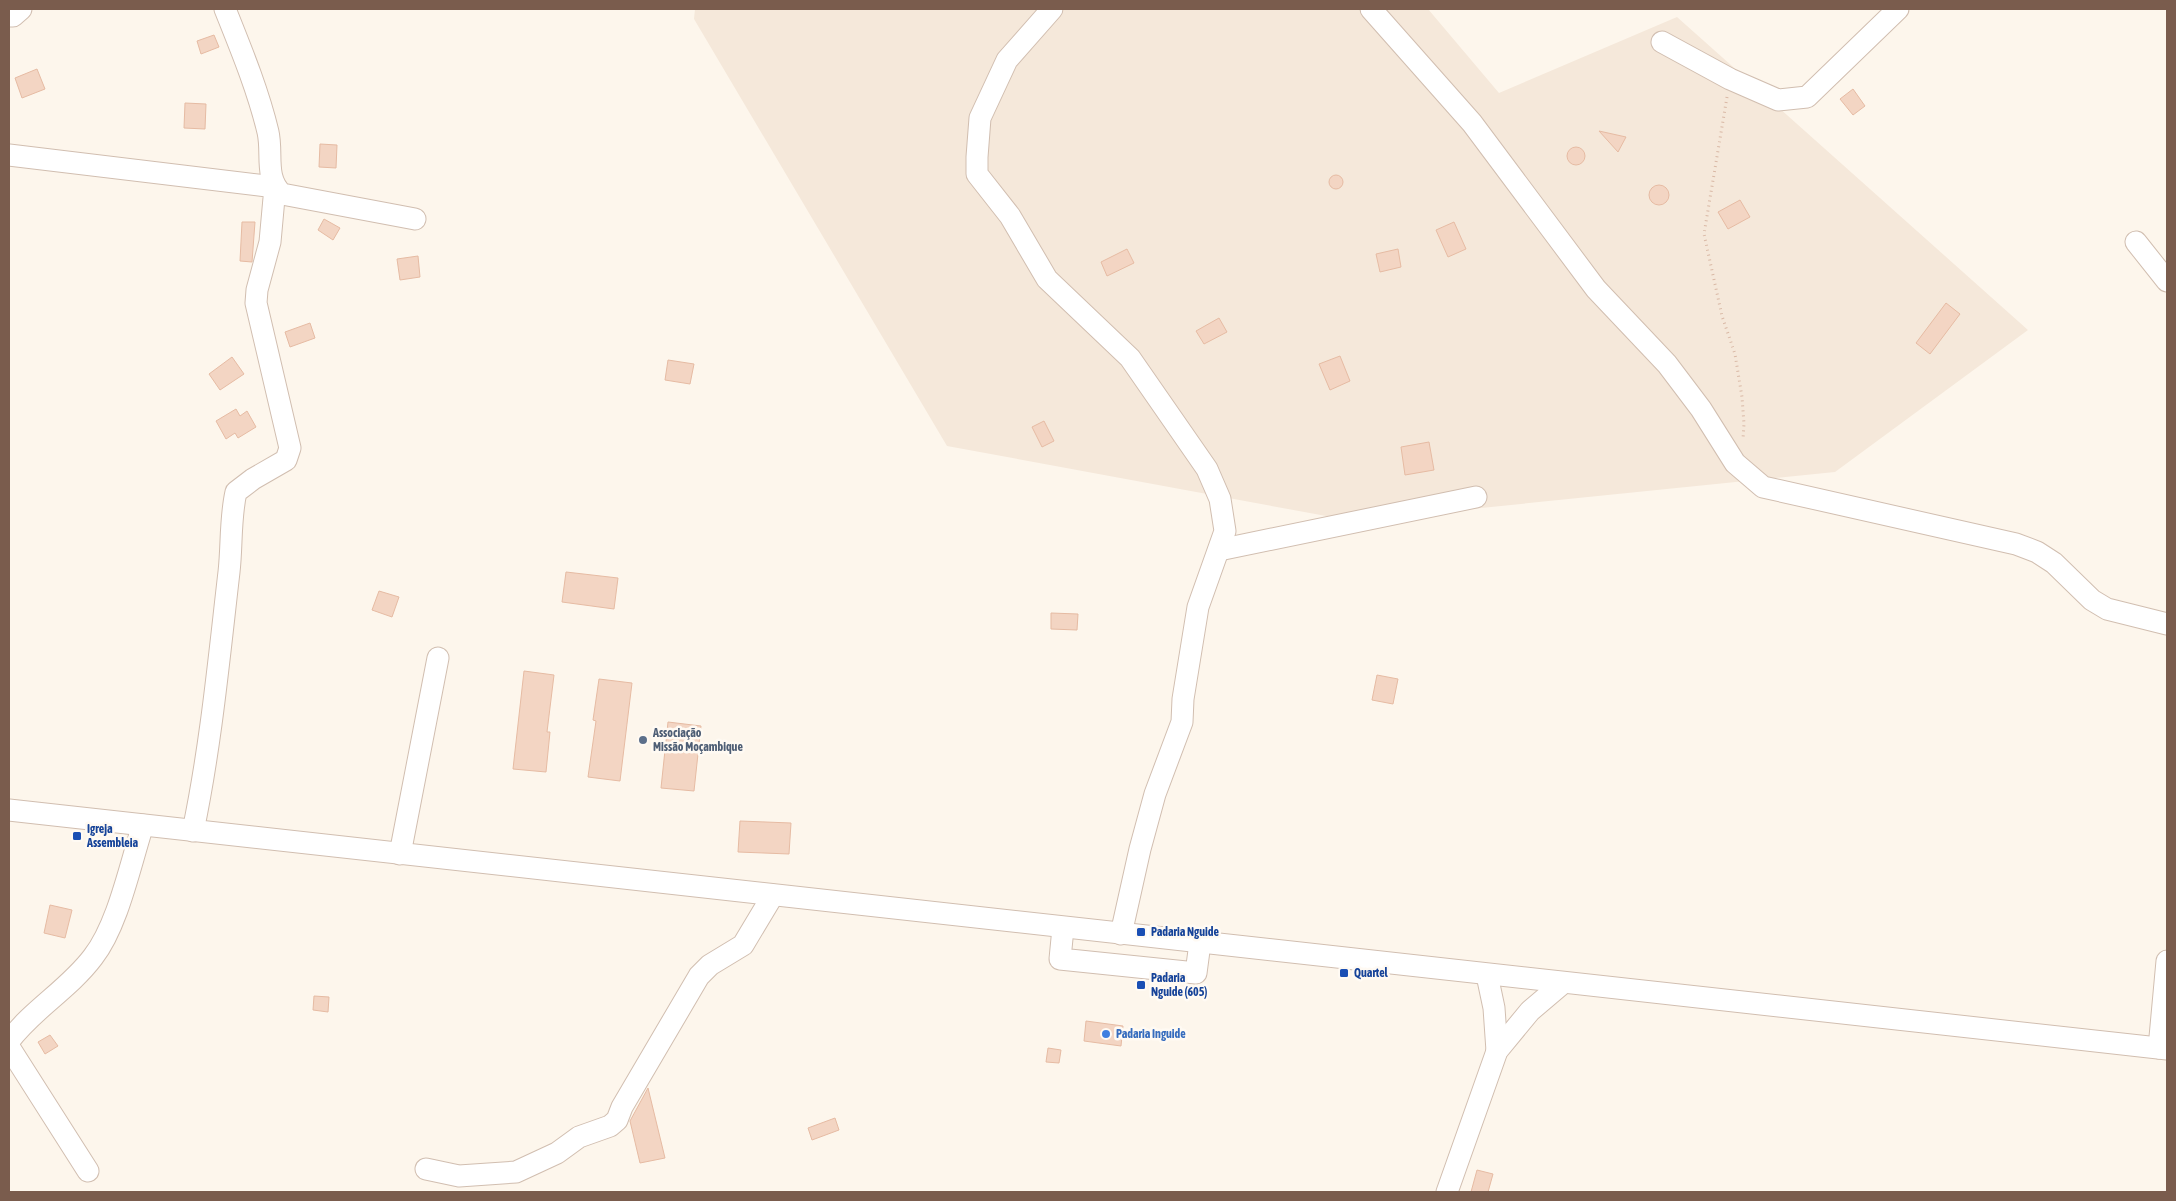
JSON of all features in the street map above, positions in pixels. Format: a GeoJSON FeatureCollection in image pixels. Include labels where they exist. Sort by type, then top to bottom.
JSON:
{"type":"FeatureCollection","features":[{"type":"Feature","properties":{"kind":"street"},"geometry":{"type":"LineString","coordinates":[[9,16],[13,16],[21,9]]}},
{"type":"Feature","properties":{"kind":"street"},"geometry":{"type":"LineString","coordinates":[[225,9],[247,66],[269,134],[271,179],[275,187],[282,194],[415,219]]}},
{"type":"Feature","properties":{"kind":"street"},"geometry":{"type":"LineString","coordinates":[[1052,9],[1007,60],[980,118],[977,157],[978,174],[1010,216],[1047,279],[1130,358],[1207,469],[1220,499],[1224,516],[1225,530],[1198,606],[1183,699],[1182,722],[1155,794],[1140,849],[1121,934]]}},
{"type":"Feature","properties":{"kind":"street"},"geometry":{"type":"LineString","coordinates":[[1371,9],[1472,123],[1596,289],[1667,364],[1701,409],[1735,463],[1763,487],[2016,544],[2037,552],[2054,563],[2092,600],[2106,609],[2167,624]]}},
{"type":"Feature","properties":{"kind":"street"},"geometry":{"type":"LineString","coordinates":[[1662,42],[1730,78],[1778,100],[1807,97],[1898,9]]}},
{"type":"Feature","properties":{"kind":"street"},"geometry":{"type":"LineString","coordinates":[[9,155],[275,187]]}},
{"type":"Feature","properties":{"kind":"street"},"geometry":{"type":"LineString","coordinates":[[193,831],[205,774],[231,553],[236,492],[253,479],[286,460],[290,448],[256,303],[257,290],[270,242],[275,187]]}},
{"type":"Feature","properties":{"kind":"street"},"geometry":{"type":"LineString","coordinates":[[2136,242],[2167,281]]}},
{"type":"Feature","properties":{"kind":"street"},"geometry":{"type":"LineString","coordinates":[[1219,550],[1476,497]]}},
{"type":"Feature","properties":{"kind":"street"},"geometry":{"type":"LineString","coordinates":[[400,854],[438,658]]}},
{"type":"Feature","properties":{"kind":"street"},"geometry":{"type":"LineString","coordinates":[[9,810],[2163,1049],[2167,961]]}},
{"type":"Feature","properties":{"kind":"street"},"geometry":{"type":"LineString","coordinates":[[9,1041],[33,1013],[74,978],[93,957],[113,919],[143,825]]}},
{"type":"Feature","properties":{"kind":"street"},"geometry":{"type":"LineString","coordinates":[[426,1169],[459,1176],[516,1172],[557,1153],[579,1137],[610,1126],[617,1120],[622,1107],[699,976],[710,965],[742,945],[772,895]]}},
{"type":"Feature","properties":{"kind":"street"},"geometry":{"type":"LineString","coordinates":[[1063,928],[1060,959],[1196,973],[1200,943]]}},
{"type":"Feature","properties":{"kind":"street"},"geometry":{"type":"LineString","coordinates":[[1487,975],[1494,1008],[1497,1051]]}},
{"type":"Feature","properties":{"kind":"street"},"geometry":{"type":"LineString","coordinates":[[1447,1192],[1497,1051],[1530,1011],[1563,983]]}},
{"type":"Feature","properties":{"kind":"street"},"geometry":{"type":"LineString","coordinates":[[9,1047],[88,1171]]}},
{"type":"Feature","properties":{"kind":"path"},"geometry":{"type":"LineString","coordinates":[[1730,78],[1704,234],[1722,316],[1735,354],[1742,397],[1744,424],[1742,445],[1735,463]]}},
{"type":"Feature","properties":{"kind":"shaded area"},"geometry":{"type":"Polygon","coordinates":[[[695,9],[1428,9],[1499,93],[1677,17],[2028,330],[1835,472],[1353,521],[947,446],[694,19],[695,9]]]}},
{"type":"Feature","properties":{"kind":"building"},"geometry":{"type":"Polygon","coordinates":[[[214,35],[219,47],[201,54],[197,41],[214,35]]]}},
{"type":"Feature","properties":{"kind":"building"},"geometry":{"type":"Polygon","coordinates":[[[37,69],[45,89],[22,98],[15,78],[37,69]]]}},
{"type":"Feature","properties":{"kind":"building"},"geometry":{"type":"Polygon","coordinates":[[[1853,89],[1865,106],[1853,115],[1840,99],[1853,89]]]}},
{"type":"Feature","properties":{"kind":"building"},"geometry":{"type":"Polygon","coordinates":[[[185,103],[206,104],[205,129],[184,128],[185,103]]]}},
{"type":"Feature","properties":{"kind":"building"},"geometry":{"type":"Polygon","coordinates":[[[1599,131],[1626,137],[1618,152],[1599,131]]]}},
{"type":"Feature","properties":{"kind":"building"},"geometry":{"type":"Polygon","coordinates":[[[320,144],[337,145],[336,168],[319,167],[320,144]]]}},
{"type":"Feature","properties":{"kind":"building"},"geometry":{"type":"Polygon","coordinates":[[[1576,147],[1582,150],[1585,156],[1582,162],[1576,165],[1570,162],[1567,156],[1570,150],[1576,147]]]}},
{"type":"Feature","properties":{"kind":"building"},"geometry":{"type":"Polygon","coordinates":[[[1336,175],[1341,177],[1343,182],[1341,187],[1336,189],[1331,187],[1329,182],[1331,177],[1336,175]]]}},
{"type":"Feature","properties":{"kind":"building"},"geometry":{"type":"Polygon","coordinates":[[[1655,185],[1663,185],[1669,191],[1669,199],[1663,205],[1655,205],[1649,199],[1649,191],[1655,185]]]}},
{"type":"Feature","properties":{"kind":"building"},"geometry":{"type":"Polygon","coordinates":[[[1740,200],[1750,217],[1728,229],[1718,212],[1740,200]]]}},
{"type":"Feature","properties":{"kind":"building"},"geometry":{"type":"Polygon","coordinates":[[[324,219],[340,228],[333,240],[318,230],[324,219]]]}},
{"type":"Feature","properties":{"kind":"building"},"geometry":{"type":"Polygon","coordinates":[[[242,222],[255,222],[252,262],[240,261],[242,222]]]}},
{"type":"Feature","properties":{"kind":"building"},"geometry":{"type":"Polygon","coordinates":[[[1454,222],[1466,249],[1448,257],[1436,230],[1454,222]]]}},
{"type":"Feature","properties":{"kind":"building"},"geometry":{"type":"Polygon","coordinates":[[[1127,249],[1134,263],[1107,276],[1101,262],[1127,249]]]}},
{"type":"Feature","properties":{"kind":"building"},"geometry":{"type":"Polygon","coordinates":[[[1398,249],[1401,267],[1380,272],[1376,254],[1398,249]]]}},
{"type":"Feature","properties":{"kind":"building"},"geometry":{"type":"Polygon","coordinates":[[[418,256],[420,277],[400,280],[397,259],[418,256]]]}},
{"type":"Feature","properties":{"kind":"building"},"geometry":{"type":"Polygon","coordinates":[[[1946,303],[1960,314],[1930,354],[1916,343],[1946,303]]]}},
{"type":"Feature","properties":{"kind":"building"},"geometry":{"type":"Polygon","coordinates":[[[1219,318],[1227,332],[1204,344],[1196,331],[1219,318]]]}},
{"type":"Feature","properties":{"kind":"building"},"geometry":{"type":"Polygon","coordinates":[[[310,323],[315,338],[290,347],[285,332],[310,323]]]}},
{"type":"Feature","properties":{"kind":"building"},"geometry":{"type":"Polygon","coordinates":[[[1340,356],[1350,381],[1330,390],[1319,364],[1340,356]]]}},
{"type":"Feature","properties":{"kind":"building"},"geometry":{"type":"Polygon","coordinates":[[[232,357],[244,374],[220,390],[209,374],[232,357]]]}},
{"type":"Feature","properties":{"kind":"building"},"geometry":{"type":"Polygon","coordinates":[[[668,360],[694,364],[690,384],[665,380],[668,360]]]}},
{"type":"Feature","properties":{"kind":"building"},"geometry":{"type":"Polygon","coordinates":[[[236,409],[240,416],[247,411],[256,427],[238,438],[235,433],[226,439],[216,421],[236,409]]]}},
{"type":"Feature","properties":{"kind":"building"},"geometry":{"type":"Polygon","coordinates":[[[1044,421],[1054,441],[1042,447],[1032,427],[1044,421]]]}},
{"type":"Feature","properties":{"kind":"building"},"geometry":{"type":"Polygon","coordinates":[[[1429,442],[1434,470],[1405,475],[1401,447],[1429,442]]]}},
{"type":"Feature","properties":{"kind":"building"},"geometry":{"type":"Polygon","coordinates":[[[566,572],[618,578],[614,609],[562,602],[566,572]]]}},
{"type":"Feature","properties":{"kind":"building"},"geometry":{"type":"Polygon","coordinates":[[[379,591],[399,597],[392,617],[372,610],[379,591]]]}},
{"type":"Feature","properties":{"kind":"building"},"geometry":{"type":"Polygon","coordinates":[[[1051,613],[1078,614],[1077,630],[1051,629],[1051,613]]]}},
{"type":"Feature","properties":{"kind":"building"},"geometry":{"type":"Polygon","coordinates":[[[524,671],[554,675],[547,732],[550,732],[546,772],[513,769],[524,671]]]}},
{"type":"Feature","properties":{"kind":"building"},"geometry":{"type":"Polygon","coordinates":[[[1377,675],[1398,679],[1393,704],[1372,700],[1377,675]]]}},
{"type":"Feature","properties":{"kind":"building"},"geometry":{"type":"Polygon","coordinates":[[[599,679],[632,683],[620,781],[588,777],[596,721],[593,720],[599,679]]]}},
{"type":"Feature","properties":{"kind":"building"},"geometry":{"type":"Polygon","coordinates":[[[668,722],[701,726],[694,791],[661,788],[668,722]]]}},
{"type":"Feature","properties":{"kind":"building"},"geometry":{"type":"Polygon","coordinates":[[[740,821],[791,823],[789,854],[738,852],[740,821]]]}},
{"type":"Feature","properties":{"kind":"building"},"geometry":{"type":"Polygon","coordinates":[[[50,905],[72,910],[65,938],[44,933],[50,905]]]}},
{"type":"Feature","properties":{"kind":"building"},"geometry":{"type":"Polygon","coordinates":[[[314,996],[329,997],[328,1012],[313,1010],[314,996]]]}},
{"type":"Feature","properties":{"kind":"building"},"geometry":{"type":"Polygon","coordinates":[[[1086,1021],[1123,1026],[1121,1046],[1084,1041],[1086,1021]]]}},
{"type":"Feature","properties":{"kind":"building"},"geometry":{"type":"Polygon","coordinates":[[[50,1035],[58,1046],[45,1054],[38,1042],[50,1035]]]}},
{"type":"Feature","properties":{"kind":"building"},"geometry":{"type":"Polygon","coordinates":[[[1048,1048],[1061,1050],[1059,1063],[1046,1062],[1048,1048]]]}},
{"type":"Feature","properties":{"kind":"building"},"geometry":{"type":"Polygon","coordinates":[[[648,1088],[665,1158],[640,1163],[630,1121],[648,1088]]]}},
{"type":"Feature","properties":{"kind":"building"},"geometry":{"type":"Polygon","coordinates":[[[835,1118],[839,1130],[812,1140],[808,1128],[835,1118]]]}},
{"type":"Feature","properties":{"kind":"building"},"geometry":{"type":"Polygon","coordinates":[[[1477,1170],[1493,1174],[1488,1192],[1471,1192],[1477,1170]]]}},
{"type":"Feature","properties":{"kind":"place","name":"Associação Missão Moçambique"},"geometry":{"type":"Point","coordinates":[643,740]}},
{"type":"Feature","properties":{"kind":"place","name":"Igreja Assembleia"},"geometry":{"type":"Point","coordinates":[77,836]}},
{"type":"Feature","properties":{"kind":"place","name":"Padaria Nguide"},"geometry":{"type":"Point","coordinates":[1141,932]}},
{"type":"Feature","properties":{"kind":"place","name":"Quartel"},"geometry":{"type":"Point","coordinates":[1344,973]}},
{"type":"Feature","properties":{"kind":"place","name":"Padaria Nguide (605)"},"geometry":{"type":"Point","coordinates":[1141,985]}},
{"type":"Feature","properties":{"kind":"place","name":"Padaria Inguide"},"geometry":{"type":"Point","coordinates":[1106,1034]}}]}
